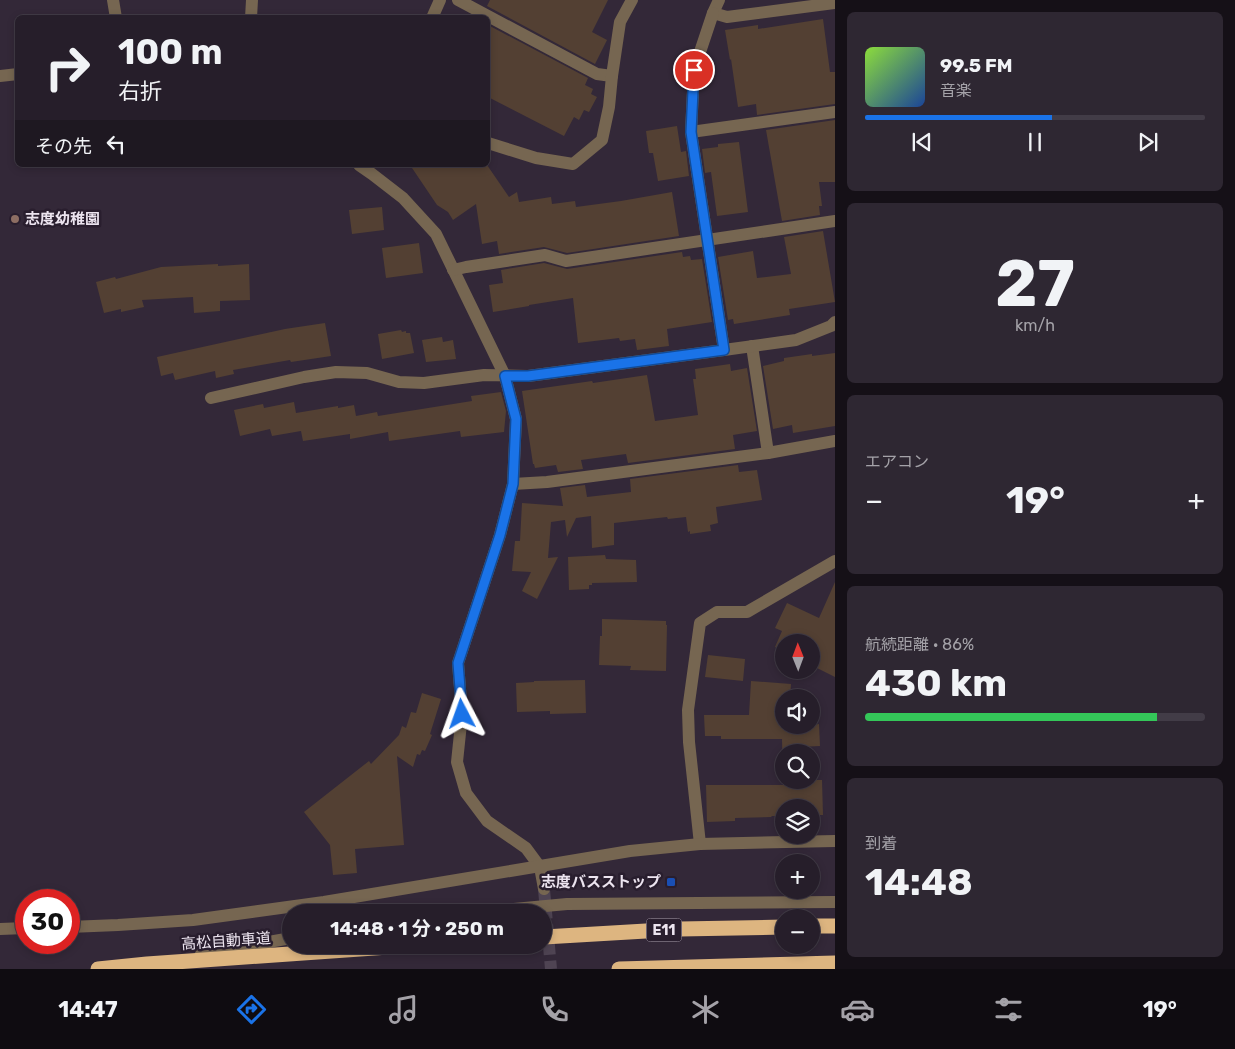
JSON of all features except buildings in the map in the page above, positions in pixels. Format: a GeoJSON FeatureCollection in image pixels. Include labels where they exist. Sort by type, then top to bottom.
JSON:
{"type":"FeatureCollection","features":[{"type":"Feature","properties":{"kind":"highway"},"geometry":{"type":"LineString","coordinates":[[820,926],[835,926]]}},
{"type":"Feature","properties":{"kind":"highway","name":"E11"},"geometry":{"type":"LineString","coordinates":[[552,937],[680,929],[775,927]]}},
{"type":"Feature","properties":{"kind":"highway","name":"高松自動車道"},"geometry":{"type":"LineString","coordinates":[[98,969],[289,954]]}},
{"type":"Feature","properties":{"kind":"highway"},"geometry":{"type":"LineString","coordinates":[[619,969],[835,963]]}},
{"type":"Feature","properties":{"kind":"street"},"geometry":{"type":"LineString","coordinates":[[113,0],[116,15]]}},
{"type":"Feature","properties":{"kind":"street"},"geometry":{"type":"LineString","coordinates":[[251,15],[252,0]]}},
{"type":"Feature","properties":{"kind":"street"},"geometry":{"type":"LineString","coordinates":[[433,15],[440,0]]}},
{"type":"Feature","properties":{"kind":"street"},"geometry":{"type":"LineString","coordinates":[[458,0],[486,15]]}},
{"type":"Feature","properties":{"kind":"street"},"geometry":{"type":"LineString","coordinates":[[490,144],[536,158],[574,164],[602,140],[609,107],[620,22],[632,0]]}},
{"type":"Feature","properties":{"kind":"street"},"geometry":{"type":"LineString","coordinates":[[718,0],[694,70],[691,132],[724,350]]}},
{"type":"Feature","properties":{"kind":"street"},"geometry":{"type":"LineString","coordinates":[[713,12],[727,17],[835,4]]}},
{"type":"Feature","properties":{"kind":"street"},"geometry":{"type":"LineString","coordinates":[[490,17],[597,74],[612,76]]}},
{"type":"Feature","properties":{"kind":"street"},"geometry":{"type":"LineString","coordinates":[[0,76],[15,74]]}},
{"type":"Feature","properties":{"kind":"street"},"geometry":{"type":"LineString","coordinates":[[691,132],[835,112]]}},
{"type":"Feature","properties":{"kind":"street"},"geometry":{"type":"LineString","coordinates":[[361,167],[403,198],[436,234],[505,376],[516,419],[513,484],[500,535],[458,663],[462,714],[457,762],[466,793],[487,821],[526,848],[540,867],[544,889]]}},
{"type":"Feature","properties":{"kind":"street"},"geometry":{"type":"LineString","coordinates":[[453,270],[545,256],[566,261],[835,221]]}},
{"type":"Feature","properties":{"kind":"street"},"geometry":{"type":"LineString","coordinates":[[211,398],[304,377],[336,372],[367,373],[399,382],[424,383],[484,375],[528,376],[796,340],[831,326],[835,322]]}},
{"type":"Feature","properties":{"kind":"street"},"geometry":{"type":"LineString","coordinates":[[752,346],[768,453]]}},
{"type":"Feature","properties":{"kind":"street"},"geometry":{"type":"LineString","coordinates":[[513,484],[547,482],[768,453],[835,441]]}},
{"type":"Feature","properties":{"kind":"street"},"geometry":{"type":"LineString","coordinates":[[700,844],[689,742],[688,710],[700,623],[717,612],[747,612],[835,561]]}},
{"type":"Feature","properties":{"kind":"street"},"geometry":{"type":"LineString","coordinates":[[80,927],[193,920],[334,900],[630,851],[700,844],[835,842]]}},
{"type":"Feature","properties":{"kind":"street"},"geometry":{"type":"LineString","coordinates":[[552,905],[835,902]]}},
{"type":"Feature","properties":{"kind":"street"},"geometry":{"type":"LineString","coordinates":[[0,929],[15,928]]}},
{"type":"Feature","properties":{"kind":"street"},"geometry":{"type":"LineString","coordinates":[[147,964],[282,940]]}},
{"type":"Feature","properties":{"kind":"tunnel"},"geometry":{"type":"LineString","coordinates":[[544,889],[551,969]]}},
{"type":"Feature","properties":{"kind":"place","name":"志度幼稚園"},"geometry":{"type":"Point","coordinates":[15,219]}},
{"type":"Feature","properties":{"kind":"place","name":"志度バスストップ"},"geometry":{"type":"Point","coordinates":[671,882]}},
{"type":"Feature","properties":{"kind":"route"},"geometry":{"type":"LineString","coordinates":[[462,714],[458,663],[500,535],[513,484],[516,419],[505,376],[528,376],[724,350],[691,132],[694,70]]}}]}
